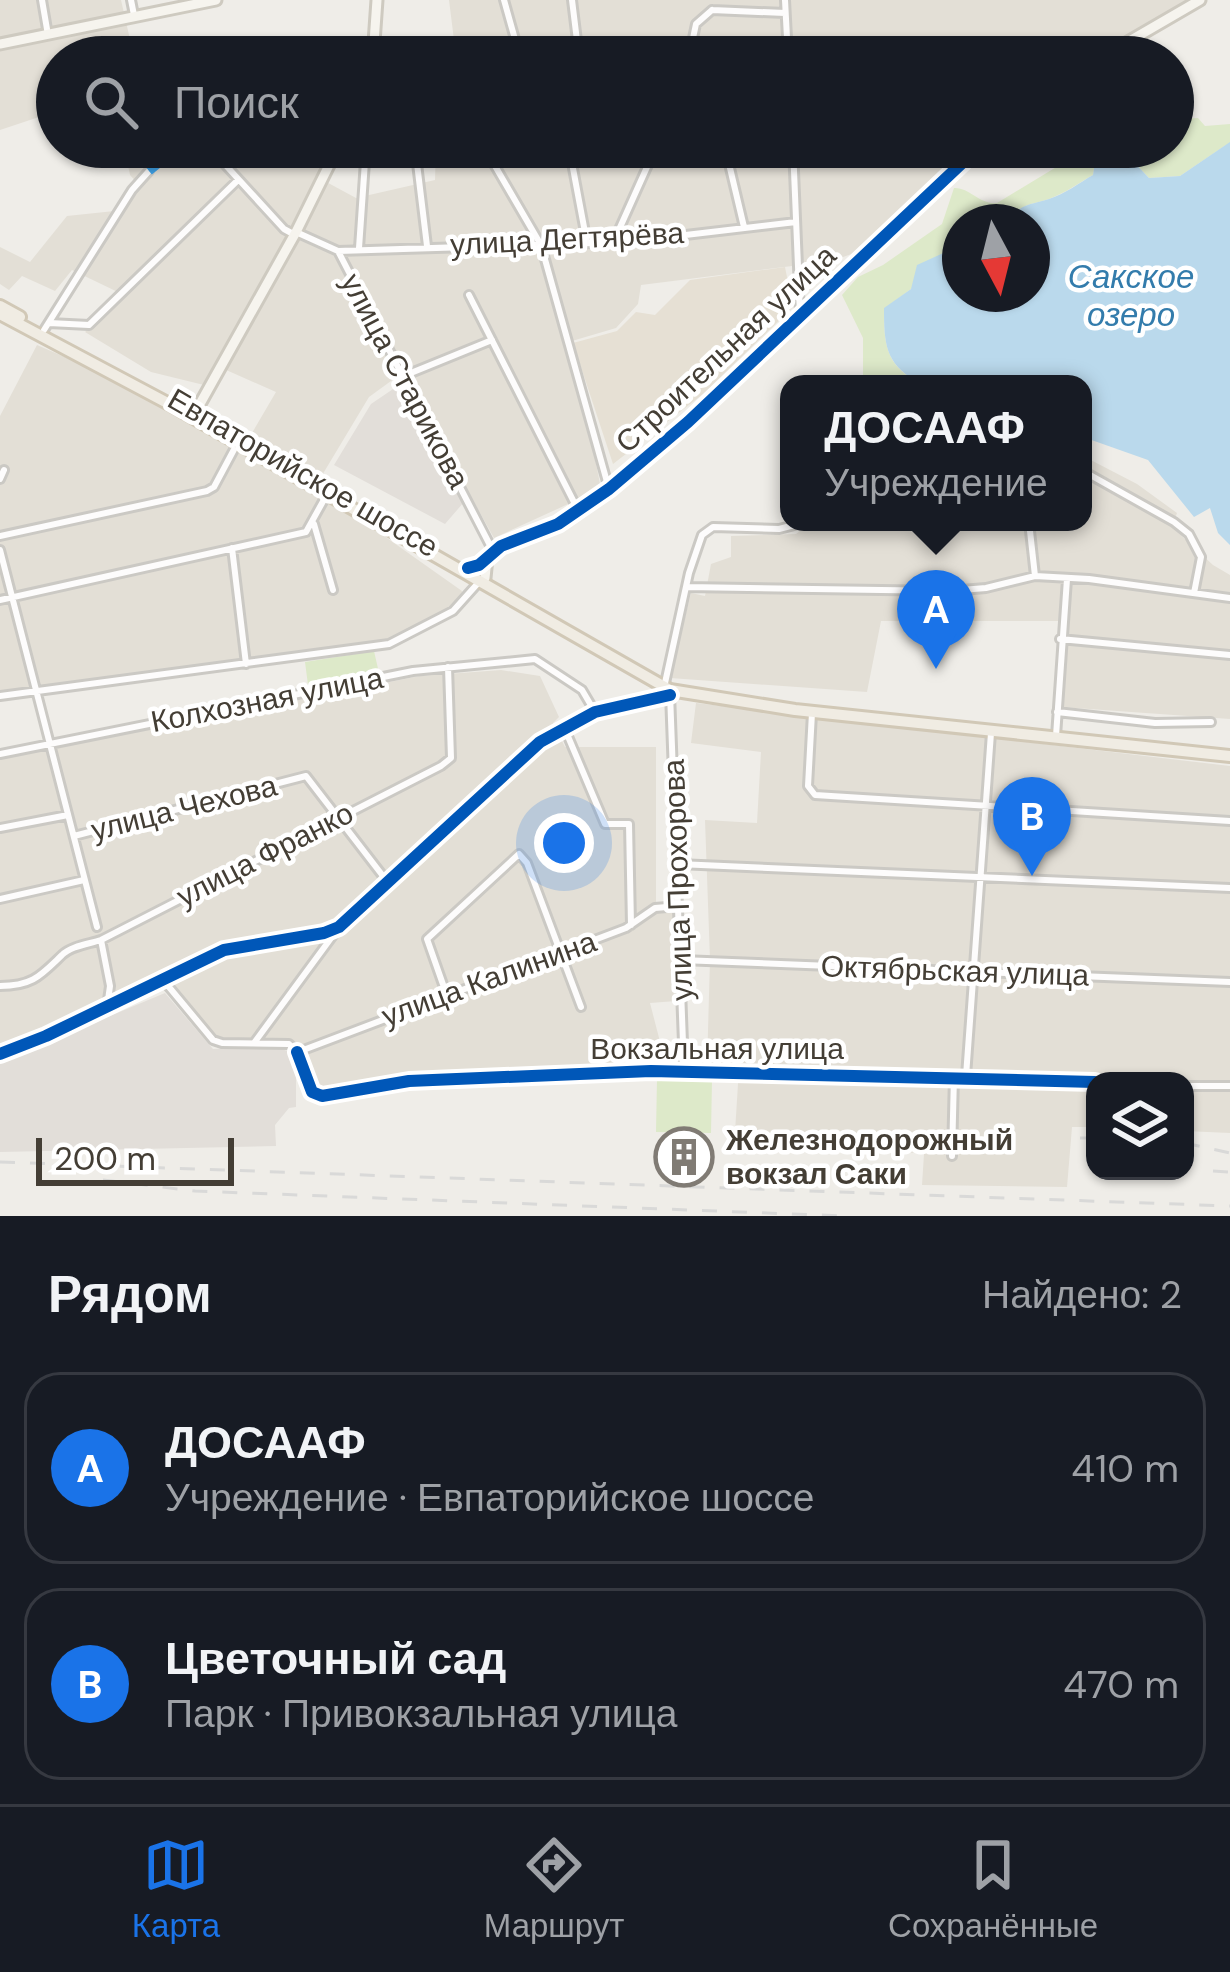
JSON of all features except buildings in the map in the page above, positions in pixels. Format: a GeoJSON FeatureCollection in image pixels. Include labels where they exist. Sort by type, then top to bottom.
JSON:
{"type":"FeatureCollection","features":[{"type":"Feature","properties":{"kind":"main road","name":"Евпаторийское шоссе"},"geometry":{"type":"LineString","coordinates":[[0,310],[46,326],[482,580]]}},
{"type":"Feature","properties":{"kind":"main road","name":"Евпаторийское шоссе"},"geometry":{"type":"LineString","coordinates":[[0,310],[665,687],[809,709],[1230,756]]}},
{"type":"Feature","properties":{"kind":"street"},"geometry":{"type":"LineString","coordinates":[[42,0],[48,35]]}},
{"type":"Feature","properties":{"kind":"street"},"geometry":{"type":"LineString","coordinates":[[131,0],[134,19]]}},
{"type":"Feature","properties":{"kind":"street"},"geometry":{"type":"LineString","coordinates":[[43,36],[216,0]]}},
{"type":"Feature","properties":{"kind":"street"},"geometry":{"type":"LineString","coordinates":[[374,36],[377,0]]}},
{"type":"Feature","properties":{"kind":"street"},"geometry":{"type":"LineString","coordinates":[[504,0],[514,36]]}},
{"type":"Feature","properties":{"kind":"street"},"geometry":{"type":"LineString","coordinates":[[572,0],[576,36]]}},
{"type":"Feature","properties":{"kind":"street"},"geometry":{"type":"LineString","coordinates":[[711,0],[712,10]]}},
{"type":"Feature","properties":{"kind":"street"},"geometry":{"type":"LineString","coordinates":[[785,0],[787,36]]}},
{"type":"Feature","properties":{"kind":"street"},"geometry":{"type":"LineString","coordinates":[[1138,36],[1200,0]]}},
{"type":"Feature","properties":{"kind":"street"},"geometry":{"type":"LineString","coordinates":[[694,36],[697,24],[712,10],[785,13]]}},
{"type":"Feature","properties":{"kind":"street"},"geometry":{"type":"LineString","coordinates":[[0,44],[36,37]]}},
{"type":"Feature","properties":{"kind":"street","name":"улица Старикова"},"geometry":{"type":"LineString","coordinates":[[227,168],[284,229],[338,251],[490,555]]}},
{"type":"Feature","properties":{"kind":"street"},"geometry":{"type":"LineString","coordinates":[[196,411],[328,168]]}},
{"type":"Feature","properties":{"kind":"street"},"geometry":{"type":"LineString","coordinates":[[359,248],[365,168]]}},
{"type":"Feature","properties":{"kind":"street"},"geometry":{"type":"LineString","coordinates":[[418,168],[427,246]]}},
{"type":"Feature","properties":{"kind":"street"},"geometry":{"type":"LineString","coordinates":[[496,168],[541,244],[609,489]]}},
{"type":"Feature","properties":{"kind":"street"},"geometry":{"type":"LineString","coordinates":[[573,168],[586,243]]}},
{"type":"Feature","properties":{"kind":"street"},"geometry":{"type":"LineString","coordinates":[[613,243],[647,168]]}},
{"type":"Feature","properties":{"kind":"street"},"geometry":{"type":"LineString","coordinates":[[730,168],[744,227]]}},
{"type":"Feature","properties":{"kind":"street"},"geometry":{"type":"LineString","coordinates":[[795,168],[800,314]]}},
{"type":"Feature","properties":{"kind":"street","name":"Строительная улица"},"geometry":{"type":"LineString","coordinates":[[468,568],[540,533],[609,489],[688,422],[956,168]]}},
{"type":"Feature","properties":{"kind":"street"},"geometry":{"type":"LineString","coordinates":[[46,326],[132,190],[149,171]]}},
{"type":"Feature","properties":{"kind":"street"},"geometry":{"type":"LineString","coordinates":[[46,326],[88,325],[238,180]]}},
{"type":"Feature","properties":{"kind":"street","name":"улица Дегтярёва"},"geometry":{"type":"LineString","coordinates":[[338,251],[613,243],[796,222]]}},
{"type":"Feature","properties":{"kind":"street"},"geometry":{"type":"LineString","coordinates":[[469,295],[578,510]]}},
{"type":"Feature","properties":{"kind":"street"},"geometry":{"type":"LineString","coordinates":[[400,377],[492,340]]}},
{"type":"Feature","properties":{"kind":"street"},"geometry":{"type":"LineString","coordinates":[[0,536],[207,491],[214,487],[238,442]]}},
{"type":"Feature","properties":{"kind":"street"},"geometry":{"type":"LineString","coordinates":[[0,479],[4,470]]}},
{"type":"Feature","properties":{"kind":"street"},"geometry":{"type":"LineString","coordinates":[[1092,477],[1189,534],[1201,556],[1194,593]]}},
{"type":"Feature","properties":{"kind":"street"},"geometry":{"type":"LineString","coordinates":[[0,600],[306,532],[328,493]]}},
{"type":"Feature","properties":{"kind":"street"},"geometry":{"type":"LineString","coordinates":[[314,523],[333,590]]}},
{"type":"Feature","properties":{"kind":"street"},"geometry":{"type":"LineString","coordinates":[[254,1042],[338,928],[540,742],[595,712],[648,702],[665,687],[698,543],[709,529],[780,529]]}},
{"type":"Feature","properties":{"kind":"street"},"geometry":{"type":"LineString","coordinates":[[1030,531],[1036,576]]}},
{"type":"Feature","properties":{"kind":"street"},"geometry":{"type":"LineString","coordinates":[[232,548],[246,664]]}},
{"type":"Feature","properties":{"kind":"street"},"geometry":{"type":"LineString","coordinates":[[0,550],[97,927]]}},
{"type":"Feature","properties":{"kind":"street"},"geometry":{"type":"LineString","coordinates":[[482,580],[490,555]]}},
{"type":"Feature","properties":{"kind":"street"},"geometry":{"type":"LineString","coordinates":[[686,587],[949,591],[1036,576],[1230,598]]}},
{"type":"Feature","properties":{"kind":"street"},"geometry":{"type":"LineString","coordinates":[[1056,736],[1067,578]]}},
{"type":"Feature","properties":{"kind":"street","name":"Колхозная улица"},"geometry":{"type":"LineString","coordinates":[[0,695],[388,644],[453,611],[482,580]]}},
{"type":"Feature","properties":{"kind":"street"},"geometry":{"type":"LineString","coordinates":[[1060,639],[1230,655]]}},
{"type":"Feature","properties":{"kind":"street","name":"Колхозная улица"},"geometry":{"type":"LineString","coordinates":[[0,754],[446,667],[536,659],[582,690],[595,712]]}},
{"type":"Feature","properties":{"kind":"street","name":"улица Франко"},"geometry":{"type":"LineString","coordinates":[[0,986],[16,986],[51,970],[65,951],[101,940],[451,758],[446,667]]}},
{"type":"Feature","properties":{"kind":"street"},"geometry":{"type":"LineString","coordinates":[[648,702],[665,687]]}},
{"type":"Feature","properties":{"kind":"street","name":"улица Прохорова"},"geometry":{"type":"LineString","coordinates":[[665,687],[678,865],[685,1071]]}},
{"type":"Feature","properties":{"kind":"street"},"geometry":{"type":"LineString","coordinates":[[809,709],[810,793],[1230,821]]}},
{"type":"Feature","properties":{"kind":"street"},"geometry":{"type":"LineString","coordinates":[[1058,712],[1154,723],[1211,722]]}},
{"type":"Feature","properties":{"kind":"street"},"geometry":{"type":"LineString","coordinates":[[564,726],[605,824],[629,824],[631,925]]}},
{"type":"Feature","properties":{"kind":"street"},"geometry":{"type":"LineString","coordinates":[[966,1076],[992,729]]}},
{"type":"Feature","properties":{"kind":"street","name":"улица Чехова"},"geometry":{"type":"LineString","coordinates":[[74,836],[306,776],[386,880]]}},
{"type":"Feature","properties":{"kind":"street"},"geometry":{"type":"LineString","coordinates":[[0,829],[68,814]]}},
{"type":"Feature","properties":{"kind":"street"},"geometry":{"type":"LineString","coordinates":[[446,993],[428,939],[519,854],[527,863],[581,1007]]}},
{"type":"Feature","properties":{"kind":"street"},"geometry":{"type":"LineString","coordinates":[[678,865],[1230,888]]}},
{"type":"Feature","properties":{"kind":"street"},"geometry":{"type":"LineString","coordinates":[[0,899],[85,880]]}},
{"type":"Feature","properties":{"kind":"street","name":"улица Калинина"},"geometry":{"type":"LineString","coordinates":[[297,1052],[631,925],[655,908],[679,906]]}},
{"type":"Feature","properties":{"kind":"street"},"geometry":{"type":"LineString","coordinates":[[0,1054],[242,944],[312,936],[338,928]]}},
{"type":"Feature","properties":{"kind":"street"},"geometry":{"type":"LineString","coordinates":[[312,936],[323,950]]}},
{"type":"Feature","properties":{"kind":"street"},"geometry":{"type":"LineString","coordinates":[[101,940],[110,986],[107,1008]]}},
{"type":"Feature","properties":{"kind":"street","name":"Октябрьская улица"},"geometry":{"type":"LineString","coordinates":[[681,960],[1230,982]]}},
{"type":"Feature","properties":{"kind":"street"},"geometry":{"type":"LineString","coordinates":[[163,980],[213,1040],[289,1044],[297,1052]]}},
{"type":"Feature","properties":{"kind":"street"},"geometry":{"type":"LineString","coordinates":[[110,986],[124,1000]]}},
{"type":"Feature","properties":{"kind":"street","name":"Вокзальная улица"},"geometry":{"type":"LineString","coordinates":[[297,1052],[312,1092],[322,1096],[409,1081],[685,1071],[1086,1082]]}},
{"type":"Feature","properties":{"kind":"street"},"geometry":{"type":"LineString","coordinates":[[952,1156],[955,1076]]}},
{"type":"Feature","properties":{"kind":"street"},"geometry":{"type":"LineString","coordinates":[[1194,1086],[1230,1086]]}},
{"type":"Feature","properties":{"kind":"shaded area"},"geometry":{"type":"Polygon","coordinates":[[[0,0],[121,0],[129,36],[36,36],[36,118],[0,130],[0,0]]]}},
{"type":"Feature","properties":{"kind":"shaded area"},"geometry":{"type":"Polygon","coordinates":[[[449,0],[1190,0],[1126,36],[454,36],[449,0]]]}},
{"type":"Feature","properties":{"kind":"shaded area"},"geometry":{"type":"Polygon","coordinates":[[[128,168],[323,168],[319,178],[356,198],[435,180],[435,168],[945,168],[857,252],[832,261],[641,285],[638,304],[616,328],[572,341],[601,489],[494,538],[402,373],[369,397],[321,477],[252,433],[276,392],[215,365],[204,385],[151,372],[85,332],[124,295],[72,270],[55,291],[22,276],[9,290],[0,284],[0,247],[30,262],[67,216],[124,210],[139,185],[128,168]]]}},
{"type":"Feature","properties":{"kind":"shaded area"},"geometry":{"type":"Polygon","coordinates":[[[785,267],[793,307],[703,394],[613,464],[573,343],[617,331],[636,312],[655,315],[690,280],[785,267]]]}},
{"type":"Feature","properties":{"kind":"shaded area"},"geometry":{"type":"Polygon","coordinates":[[[37,345],[148,393],[336,502],[462,591],[461,602],[384,641],[0,691],[0,416],[37,345]]]}},
{"type":"Feature","properties":{"kind":"shaded area"},"geometry":{"type":"Polygon","coordinates":[[[399,385],[464,502],[445,524],[334,465],[371,404],[399,385]]]}},
{"type":"Feature","properties":{"kind":"shaded area"},"geometry":{"type":"Polygon","coordinates":[[[1092,461],[1137,484],[1177,513],[1172,527],[1230,575],[1230,719],[1061,707],[1064,621],[881,621],[867,692],[670,678],[691,593],[705,596],[711,564],[731,557],[731,536],[1092,531],[1092,461]]]}},
{"type":"Feature","properties":{"kind":"shaded area"},"geometry":{"type":"Polygon","coordinates":[[[501,670],[540,676],[559,717],[553,723],[565,747],[656,747],[656,911],[673,912],[676,1001],[650,1003],[665,1061],[638,1068],[423,1076],[318,1090],[292,1041],[217,1040],[162,977],[0,1050],[0,759],[420,676],[501,670]]]}},
{"type":"Feature","properties":{"kind":"shaded area"},"geometry":{"type":"Polygon","coordinates":[[[696,703],[1230,766],[1230,1133],[1194,1131],[1194,1072],[1086,1072],[1086,1127],[1072,1127],[1067,1187],[922,1185],[924,1154],[734,1148],[739,1068],[707,1066],[710,960],[705,820],[757,823],[761,752],[691,743],[696,703]]]}},
{"type":"Feature","properties":{"kind":"shaded area"},"geometry":{"type":"Polygon","coordinates":[[[165,993],[213,1049],[276,1046],[291,1053],[296,1107],[289,1108],[275,1125],[276,1146],[0,1152],[0,1062],[165,993]]]}},
{"type":"Feature","properties":{"kind":"green space"},"geometry":{"type":"Polygon","coordinates":[[[1194,118],[1205,126],[1230,124],[1230,164],[1226,145],[1194,167],[1194,118]]]}},
{"type":"Feature","properties":{"kind":"green space"},"geometry":{"type":"Polygon","coordinates":[[[1055,168],[1094,168],[1093,175],[1034,204],[949,204],[954,188],[997,203],[1055,168]]]}},
{"type":"Feature","properties":{"kind":"green space"},"geometry":{"type":"Polygon","coordinates":[[[1139,168],[1192,168],[1180,176],[1149,178],[1139,168]]]}},
{"type":"Feature","properties":{"kind":"green space"},"geometry":{"type":"Polygon","coordinates":[[[942,224],[942,258],[884,309],[892,359],[907,375],[863,375],[863,338],[842,295],[858,277],[942,224]]]}},
{"type":"Feature","properties":{"kind":"green space"},"geometry":{"type":"Polygon","coordinates":[[[374,651],[379,673],[308,685],[305,662],[374,651]]]}},
{"type":"Feature","properties":{"kind":"green space"},"geometry":{"type":"Polygon","coordinates":[[[657,1079],[712,1080],[711,1133],[656,1132],[657,1079]]]}},
{"type":"Feature","properties":{"kind":"water","name":"Сакское озеро"},"geometry":{"type":"Polygon","coordinates":[[[1230,142],[1230,545],[1218,533],[1210,508],[1194,517],[1148,460],[1092,440],[1092,375],[908,375],[892,359],[885,332],[884,308],[911,289],[917,265],[942,254],[942,312],[1050,312],[1050,204],[1032,204],[1061,194],[1093,175],[1094,168],[1139,168],[1149,178],[1180,176],[1230,142]]]}},
{"type":"Feature","properties":{"kind":"railway"},"geometry":{"type":"LineString","coordinates":[[1080,1138],[1086,1138]]}},
{"type":"Feature","properties":{"kind":"railway"},"geometry":{"type":"LineString","coordinates":[[1194,1145],[1230,1153]]}},
{"type":"Feature","properties":{"kind":"railway"},"geometry":{"type":"LineString","coordinates":[[0,1162],[1230,1206]]}},
{"type":"Feature","properties":{"kind":"railway"},"geometry":{"type":"LineString","coordinates":[[1213,1171],[1230,1172]]}},
{"type":"Feature","properties":{"kind":"railway"},"geometry":{"type":"LineString","coordinates":[[103,1180],[195,1191],[845,1216]]}},
{"type":"Feature","properties":{"kind":"marked path"},"geometry":{"type":"LineString","coordinates":[[149,171],[153,168]]}},
{"type":"Feature","properties":{"kind":"cycle path"},"geometry":{"type":"LineString","coordinates":[[468,568],[479,565],[501,546],[558,524],[609,489],[688,422],[957,168]]}},
{"type":"Feature","properties":{"kind":"cycle path"},"geometry":{"type":"LineString","coordinates":[[0,1054],[224,950],[339,927],[540,742],[595,712],[670,695]]}},
{"type":"Feature","properties":{"kind":"cycle path"},"geometry":{"type":"LineString","coordinates":[[297,1052],[312,1092],[322,1096],[409,1081],[651,1071],[1086,1082]]}},
{"type":"Feature","properties":{"kind":"place","name":"ДОСААФ"},"geometry":{"type":"Point","coordinates":[936,669]}},
{"type":"Feature","properties":{"kind":"place","name":"Цветочный сад"},"geometry":{"type":"Point","coordinates":[1032,876]}},
{"type":"Feature","properties":{"kind":"place","name":"Железнодорожный вокзал Саки"},"geometry":{"type":"Point","coordinates":[684,1157]}}]}
